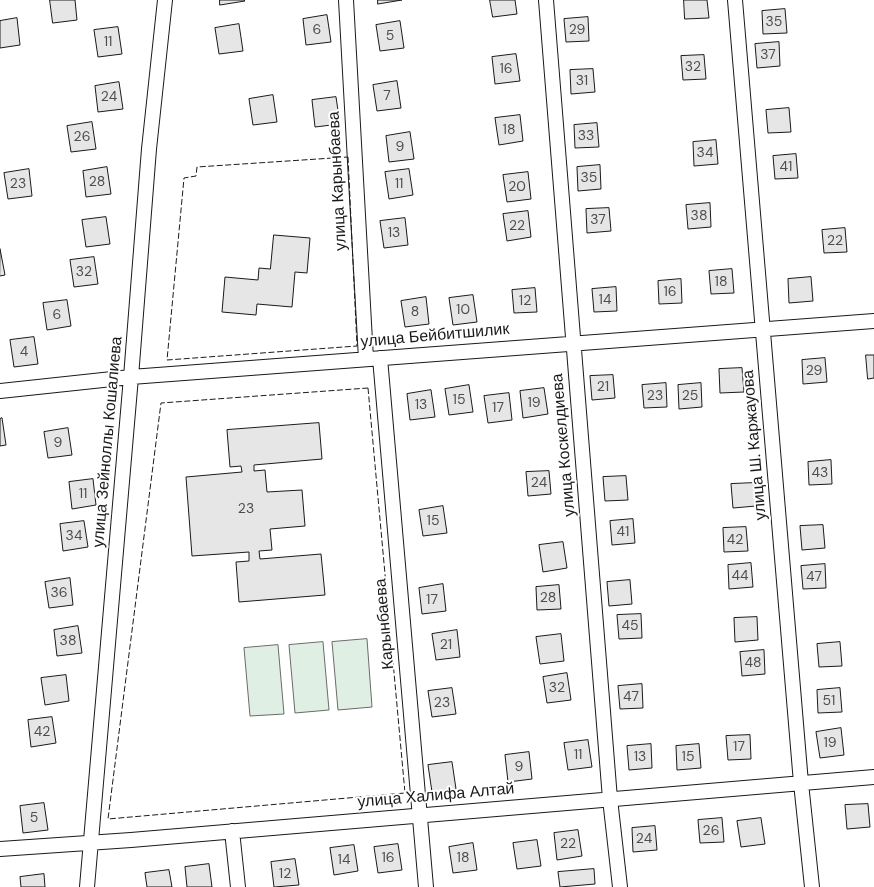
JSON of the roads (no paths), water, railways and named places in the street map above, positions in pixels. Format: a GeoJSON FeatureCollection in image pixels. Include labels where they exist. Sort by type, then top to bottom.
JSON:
{"type":"FeatureCollection","features":[{"type":"Feature","properties":{"kind":"street","name":"улица Зейноллы Кошалиева"},"geometry":{"type":"LineString","coordinates":[[87,887],[149,149],[164,0]]}},
{"type":"Feature","properties":{"kind":"street","name":"улица Карынбаева"},"geometry":{"type":"LineString","coordinates":[[346,0],[366,359]]}},
{"type":"Feature","properties":{"kind":"street","name":"улица Коскелдиева"},"geometry":{"type":"LineString","coordinates":[[546,0],[610,799],[620,887]]}},
{"type":"Feature","properties":{"kind":"street","name":"улица Ш. Каржауова"},"geometry":{"type":"LineString","coordinates":[[735,0],[812,887]]}},
{"type":"Feature","properties":{"kind":"street","name":"улица Бейбитшилик"},"geometry":{"type":"LineString","coordinates":[[0,390],[366,359],[874,321]]}},
{"type":"Feature","properties":{"kind":"street","name":"Карынбаева"},"geometry":{"type":"LineString","coordinates":[[380,358],[426,887]]}},
{"type":"Feature","properties":{"kind":"street","name":"улица Халифа Алтай"},"geometry":{"type":"LineString","coordinates":[[0,849],[874,777]]}},
{"type":"Feature","properties":{"kind":"street"},"geometry":{"type":"LineString","coordinates":[[232,831],[238,887]]}}]}
